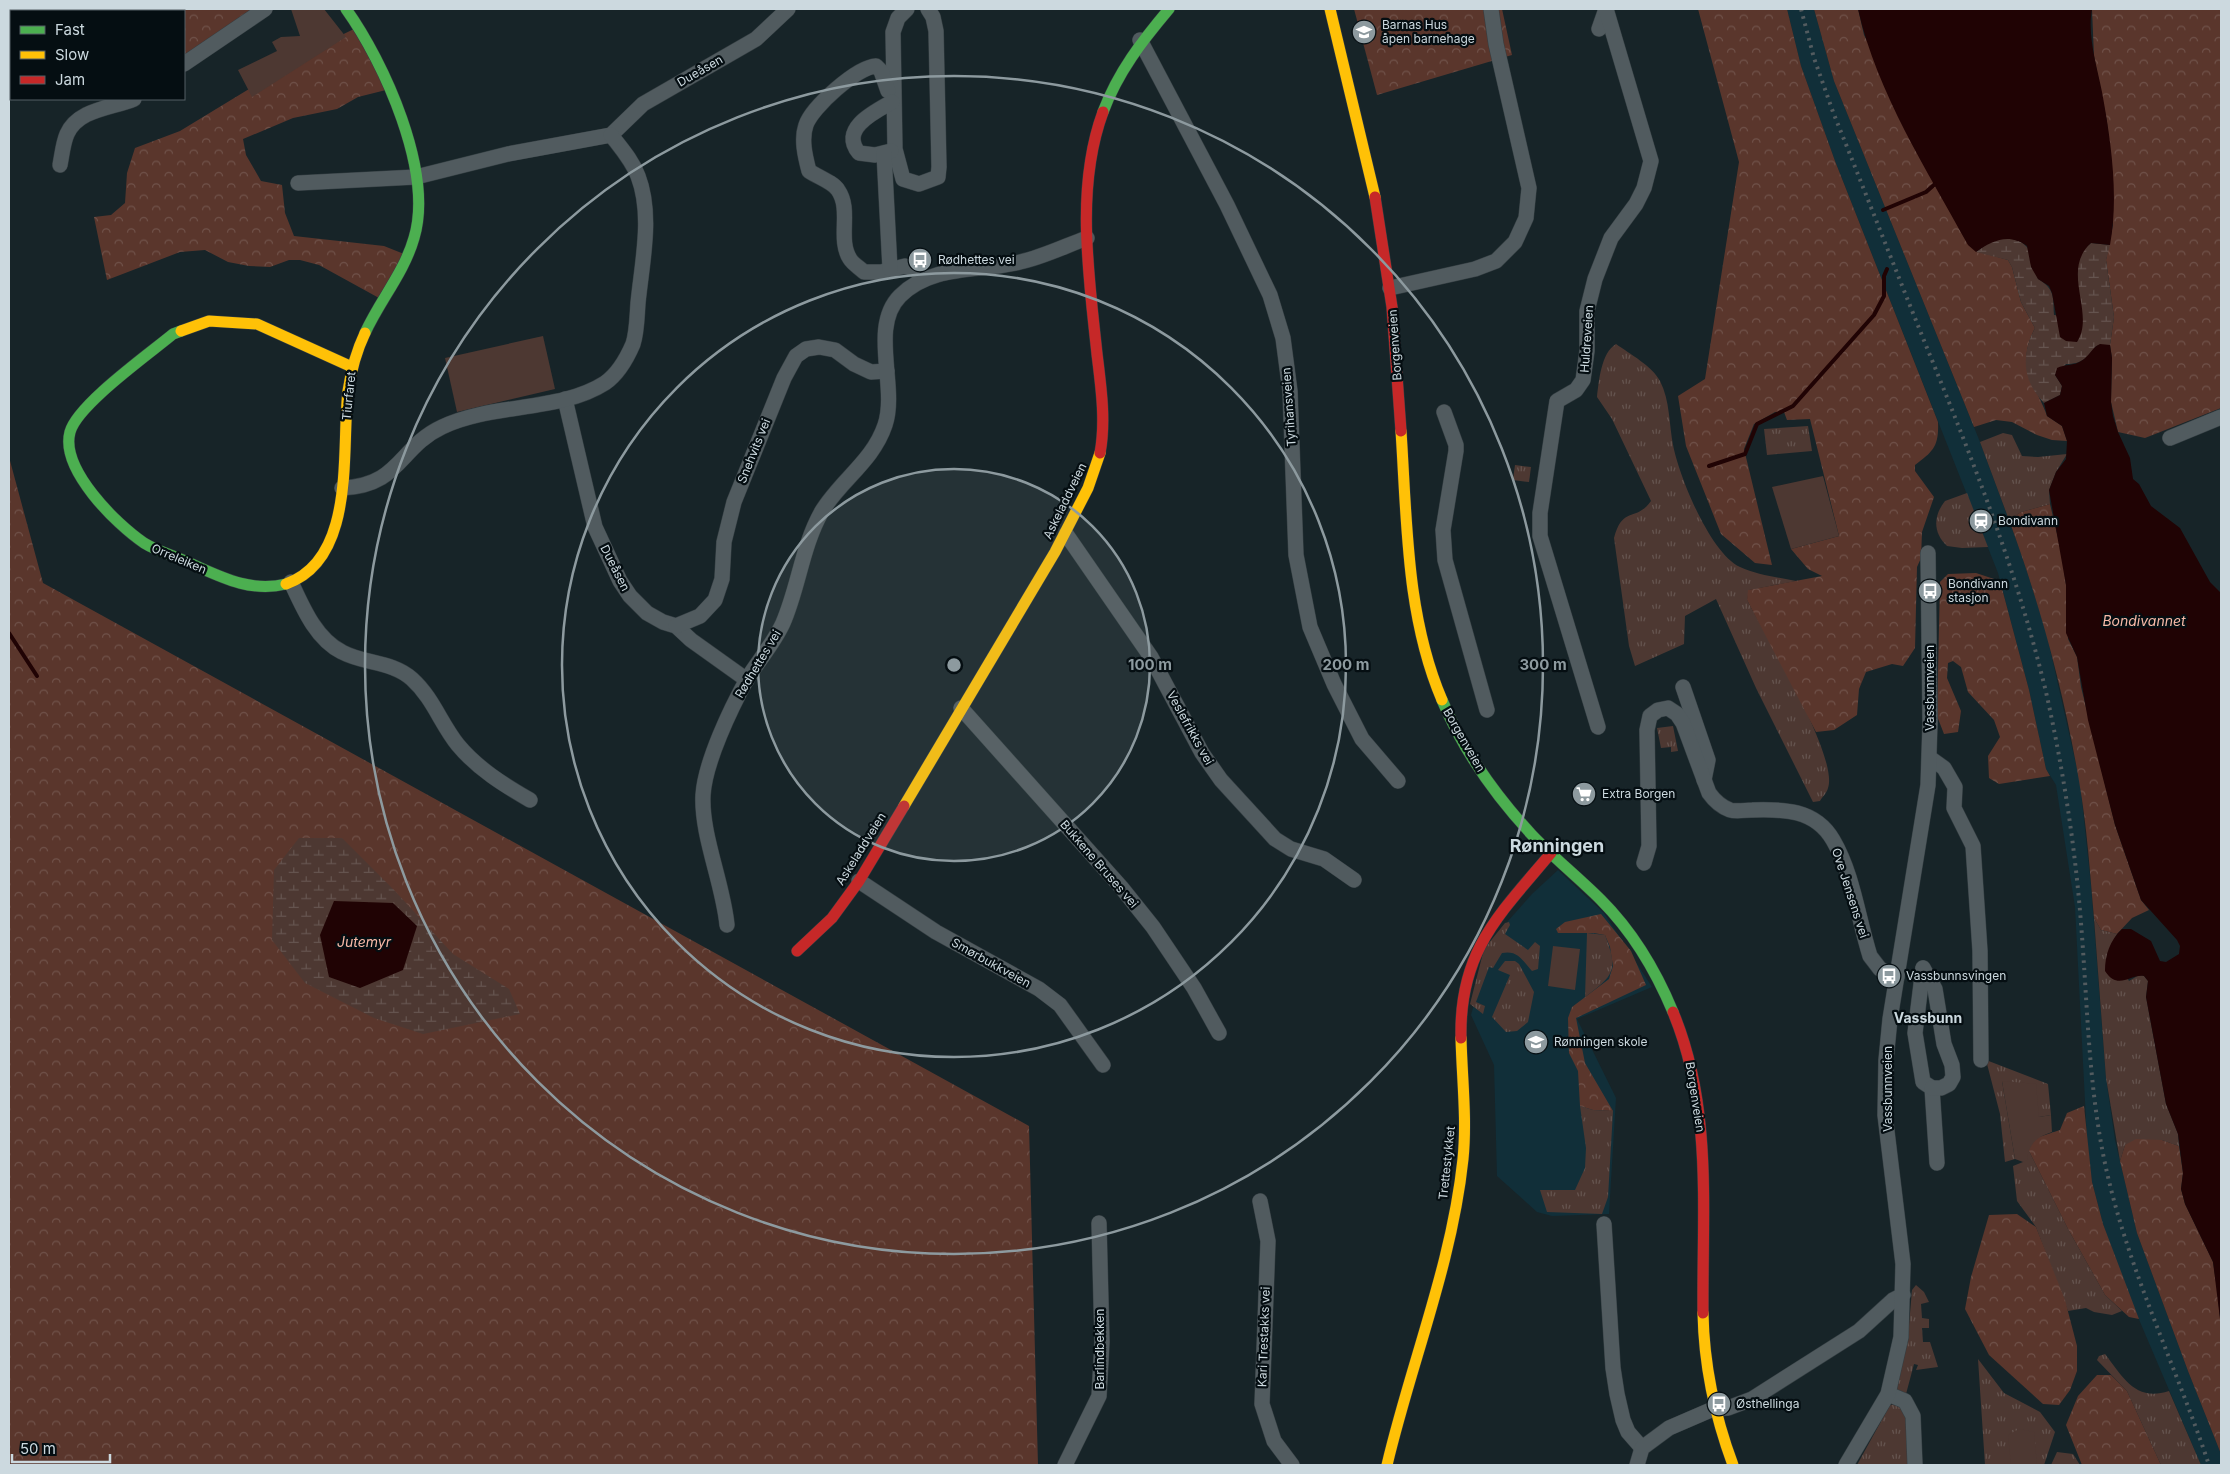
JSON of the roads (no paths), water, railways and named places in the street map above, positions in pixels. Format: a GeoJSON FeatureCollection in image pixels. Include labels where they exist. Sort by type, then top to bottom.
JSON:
{"type":"FeatureCollection","features":[{"type":"Feature","properties":{"kind":"street"},"geometry":{"type":"LineString","coordinates":[[185,63],[265,9]]}},
{"type":"Feature","properties":{"kind":"street","name":"Tiurfaret"},"geometry":{"type":"LineString","coordinates":[[291,582],[311,568],[334,533],[341,507],[352,367],[365,333],[410,252],[418,215],[416,177],[399,111],[380,61],[359,24],[346,9]]}},
{"type":"Feature","properties":{"kind":"street","name":"Dueåsen"},"geometry":{"type":"LineString","coordinates":[[611,134],[643,104],[756,39],[788,9]]}},
{"type":"Feature","properties":{"kind":"street"},"geometry":{"type":"LineString","coordinates":[[890,269],[889,151],[893,32],[898,18],[908,9]]}},
{"type":"Feature","properties":{"kind":"street"},"geometry":{"type":"LineString","coordinates":[[889,151],[903,179],[919,184],[938,176],[940,106],[937,40],[933,17],[928,9]]}},
{"type":"Feature","properties":{"kind":"street","name":"Askeladdveien"},"geometry":{"type":"LineString","coordinates":[[797,951],[832,918],[859,881],[1066,534],[1098,466],[1102,444],[1102,404],[1087,238],[1087,177],[1090,148],[1108,94],[1140,40],[1169,9]]}},
{"type":"Feature","properties":{"kind":"street","name":"Borgenveien"},"geometry":{"type":"LineString","coordinates":[[1330,9],[1367,161],[1390,288],[1415,606],[1429,668],[1450,719],[1466,748],[1504,802],[1550,853],[1608,908],[1642,951],[1670,1006],[1691,1063],[1701,1122],[1704,1180],[1706,1357],[1713,1409],[1733,1465]]}},
{"type":"Feature","properties":{"kind":"street"},"geometry":{"type":"LineString","coordinates":[[1390,288],[1475,269],[1496,261],[1515,242],[1526,218],[1529,188],[1496,44],[1491,9]]}},
{"type":"Feature","properties":{"kind":"street"},"geometry":{"type":"LineString","coordinates":[[1598,28],[1606,9]]}},
{"type":"Feature","properties":{"kind":"street","name":"Huldreveien"},"geometry":{"type":"LineString","coordinates":[[1598,727],[1540,536],[1540,513],[1557,401],[1576,390],[1585,375],[1587,311],[1595,279],[1611,238],[1640,196],[1651,161],[1606,9]]}},
{"type":"Feature","properties":{"kind":"street","name":"Tyrihansveien"},"geometry":{"type":"LineString","coordinates":[[1140,40],[1227,205],[1270,295],[1283,338],[1290,391],[1296,555],[1310,627],[1334,684],[1362,739],[1398,782]]}},
{"type":"Feature","properties":{"kind":"street"},"geometry":{"type":"LineString","coordinates":[[892,102],[881,71],[876,66],[869,66],[860,70],[812,112],[803,134],[805,157],[810,171],[835,186],[839,191],[844,215],[844,245],[850,259],[864,272],[881,272],[905,266],[913,268]]}},
{"type":"Feature","properties":{"kind":"street"},"geometry":{"type":"LineString","coordinates":[[60,165],[67,134],[75,122],[91,112],[131,100]]}},
{"type":"Feature","properties":{"kind":"street"},"geometry":{"type":"LineString","coordinates":[[889,151],[859,153],[854,147],[852,137],[857,126],[892,102]]}},
{"type":"Feature","properties":{"kind":"street"},"geometry":{"type":"LineString","coordinates":[[298,183],[416,177],[508,154],[611,134],[632,163],[638,176],[642,194],[646,228],[634,342],[626,360],[606,383],[585,393],[565,399],[476,414],[458,420],[440,428],[421,440],[385,476],[362,487],[342,488]]}},
{"type":"Feature","properties":{"kind":"street","name":"Rødhettes vei"},"geometry":{"type":"LineString","coordinates":[[727,925],[724,900],[705,820],[703,794],[710,765],[727,718],[747,680],[782,624],[807,542],[823,509],[873,451],[886,424],[889,392],[886,329],[890,313],[898,298],[919,280],[943,272],[1022,262],[1087,238]]}},
{"type":"Feature","properties":{"kind":"street","name":"Orreleiken"},"geometry":{"type":"LineString","coordinates":[[291,582],[266,586],[242,584],[146,544],[116,521],[93,494],[71,458],[68,445],[71,426],[73,420],[82,410],[174,334],[191,326],[209,322],[257,324],[352,367]]}},
{"type":"Feature","properties":{"kind":"street","name":"Snehvits vei"},"geometry":{"type":"LineString","coordinates":[[676,626],[700,616],[715,600],[722,579],[724,542],[734,502],[784,378],[796,356],[806,349],[819,347],[835,350],[854,364],[871,372],[887,371]]}},
{"type":"Feature","properties":{"kind":"street","name":"Dueåsen"},"geometry":{"type":"LineString","coordinates":[[565,399],[595,527],[620,581],[630,596],[647,613],[663,622],[676,626],[747,680]]}},
{"type":"Feature","properties":{"kind":"street"},"geometry":{"type":"LineString","coordinates":[[1444,412],[1456,445],[1443,530],[1445,560],[1487,710]]}},
{"type":"Feature","properties":{"kind":"street"},"geometry":{"type":"LineString","coordinates":[[2170,438],[2221,417]]}},
{"type":"Feature","properties":{"kind":"street","name":"Veslefrikks vei"},"geometry":{"type":"LineString","coordinates":[[1066,534],[1151,658],[1202,753],[1221,780],[1275,839],[1291,849],[1324,859],[1354,880]]}},
{"type":"Feature","properties":{"kind":"street","name":"Vassbunnveien"},"geometry":{"type":"LineString","coordinates":[[1846,1465],[1888,1394],[1901,1337],[1903,1294],[1899,1225],[1885,1115],[1886,1060],[1897,977],[1920,845],[1928,785],[1930,758],[1928,553]]}},
{"type":"Feature","properties":{"kind":"street"},"geometry":{"type":"LineString","coordinates":[[291,582],[311,621],[326,642],[342,653],[397,669],[412,678],[428,695],[459,745],[481,768],[530,800]]}},
{"type":"Feature","properties":{"kind":"street"},"geometry":{"type":"LineString","coordinates":[[1683,687],[1708,760],[1704,781]]}},
{"type":"Feature","properties":{"kind":"street","name":"Bukkene Bruses vei"},"geometry":{"type":"LineString","coordinates":[[961,708],[1147,920],[1194,988],[1219,1033]]}},
{"type":"Feature","properties":{"kind":"street","name":"Ove Jensens vei"},"geometry":{"type":"LineString","coordinates":[[1644,863],[1649,846],[1646,730],[1650,716],[1658,710],[1668,708],[1677,714],[1683,723],[1709,794],[1716,801],[1730,810],[1782,808],[1801,813],[1820,824],[1832,839],[1840,855],[1870,956],[1880,970],[1897,977]]}},
{"type":"Feature","properties":{"kind":"street"},"geometry":{"type":"LineString","coordinates":[[1930,758],[1944,768],[1954,787],[1954,808],[1973,846],[1980,951],[1981,1060]]}},
{"type":"Feature","properties":{"kind":"street","name":"Trettestykket"},"geometry":{"type":"LineString","coordinates":[[1388,1465],[1450,1240],[1462,1171],[1465,1114],[1460,1037],[1466,979],[1475,953],[1494,921],[1550,853]]}},
{"type":"Feature","properties":{"kind":"street","name":"Smørbukkveien"},"geometry":{"type":"LineString","coordinates":[[859,881],[936,932],[1039,989],[1060,1005],[1103,1065]]}},
{"type":"Feature","properties":{"kind":"street"},"geometry":{"type":"LineString","coordinates":[[1923,968],[1935,989],[1944,1044],[1952,1064],[1953,1077],[1948,1084],[1941,1088],[1932,1088],[1923,1082],[1915,1033],[1923,968]]}},
{"type":"Feature","properties":{"kind":"street"},"geometry":{"type":"LineString","coordinates":[[1932,1088],[1937,1163]]}},
{"type":"Feature","properties":{"kind":"street","name":"Kari Trestakks vei"},"geometry":{"type":"LineString","coordinates":[[1260,1200],[1268,1240],[1262,1404],[1274,1441],[1292,1465]]}},
{"type":"Feature","properties":{"kind":"street","name":"Barlindbekken"},"geometry":{"type":"LineString","coordinates":[[1065,1465],[1100,1396],[1102,1342],[1100,1223]]}},
{"type":"Feature","properties":{"kind":"street"},"geometry":{"type":"LineString","coordinates":[[1604,1224],[1613,1368],[1617,1394],[1628,1432],[1642,1448]]}},
{"type":"Feature","properties":{"kind":"street"},"geometry":{"type":"LineString","coordinates":[[1637,1465],[1642,1448],[1668,1428],[1713,1409],[1728,1408],[1752,1400],[1859,1332],[1893,1300],[1903,1294]]}},
{"type":"Feature","properties":{"kind":"street"},"geometry":{"type":"LineString","coordinates":[[1888,1394],[1906,1401],[1913,1416],[1915,1465]]}},
{"type":"Feature","properties":{"kind":"water"},"geometry":{"type":"Polygon","coordinates":[[[1858,9],[2092,9],[2092,40],[2108,130],[2113,168],[2114,207],[2110,245],[2091,243],[2082,254],[2078,266],[2083,318],[2082,331],[2077,342],[2066,341],[2060,337],[2052,293],[2049,286],[2038,279],[2031,267],[2027,246],[2007,239],[1995,241],[1976,252],[1968,245],[1920,160],[1890,101],[1866,40],[1858,9]]]}},
{"type":"Feature","properties":{"kind":"water","name":"Bondivannet"},"geometry":{"type":"Polygon","coordinates":[[[2100,344],[2110,345],[2113,416],[2130,458],[2133,479],[2139,484],[2151,506],[2180,528],[2210,582],[2221,593],[2221,1327],[2213,1262],[2185,1204],[2181,1189],[2183,1173],[2178,1134],[2166,1104],[2146,997],[2148,981],[2144,976],[2139,976],[2119,981],[2110,977],[2105,971],[2109,948],[2114,938],[2122,929],[2131,929],[2151,941],[2160,961],[2166,962],[2179,954],[2180,946],[2177,940],[2141,900],[2115,825],[2088,720],[2077,657],[2066,633],[2066,585],[2049,490],[2056,472],[2066,459],[2067,441],[2062,426],[2047,416],[2044,403],[2060,395],[2062,386],[2055,375],[2057,368],[2078,363],[2100,344]]]}},
{"type":"Feature","properties":{"kind":"water","name":"Jutemyr"},"geometry":{"type":"Polygon","coordinates":[[[334,901],[393,903],[417,926],[403,970],[360,988],[329,977],[320,935],[334,901]]]}},
{"type":"Feature","properties":{"kind":"waterway"},"geometry":{"type":"LineString","coordinates":[[1883,210],[1926,192],[1935,184]]}},
{"type":"Feature","properties":{"kind":"waterway"},"geometry":{"type":"LineString","coordinates":[[1709,466],[1745,454],[1757,424],[1793,406],[1874,315],[1884,296],[1884,276],[1887,269]]}},
{"type":"Feature","properties":{"kind":"waterway"},"geometry":{"type":"LineString","coordinates":[[9,633],[37,676]]}},
{"type":"Feature","properties":{"kind":"railway"},"geometry":{"type":"LineString","coordinates":[[1801,9],[1814,58],[1833,112],[1960,429],[1992,515],[2034,647],[2052,721],[2072,836],[2081,923],[2093,1088],[2101,1143],[2110,1185],[2134,1266],[2209,1465]]}},
{"type":"Feature","properties":{"kind":"place","name":"Barnas Hus åpen barnehage"},"geometry":{"type":"Point","coordinates":[1364,32]}},
{"type":"Feature","properties":{"kind":"place","name":"Rødhettes vei"},"geometry":{"type":"Point","coordinates":[920,260]}},
{"type":"Feature","properties":{"kind":"place","name":"Bondivann"},"geometry":{"type":"Point","coordinates":[1981,521]}},
{"type":"Feature","properties":{"kind":"place","name":"Bondivann stasjon"},"geometry":{"type":"Point","coordinates":[1930,591]}},
{"type":"Feature","properties":{"kind":"place","name":"Extra Borgen"},"geometry":{"type":"Point","coordinates":[1584,794]}},
{"type":"Feature","properties":{"kind":"place","name":"Vassbunnsvingen"},"geometry":{"type":"Point","coordinates":[1889,976]}},
{"type":"Feature","properties":{"kind":"place","name":"Rønningen skole"},"geometry":{"type":"Point","coordinates":[1536,1042]}},
{"type":"Feature","properties":{"kind":"place","name":"Østhellinga"},"geometry":{"type":"Point","coordinates":[1719,1404]}},
{"type":"Feature","properties":{"kind":"district","name":"Rønningen"},"geometry":{"type":"Point","coordinates":[1557,846]}},
{"type":"Feature","properties":{"kind":"district","name":"Vassbunn"},"geometry":{"type":"Point","coordinates":[1928,1018]}}]}
